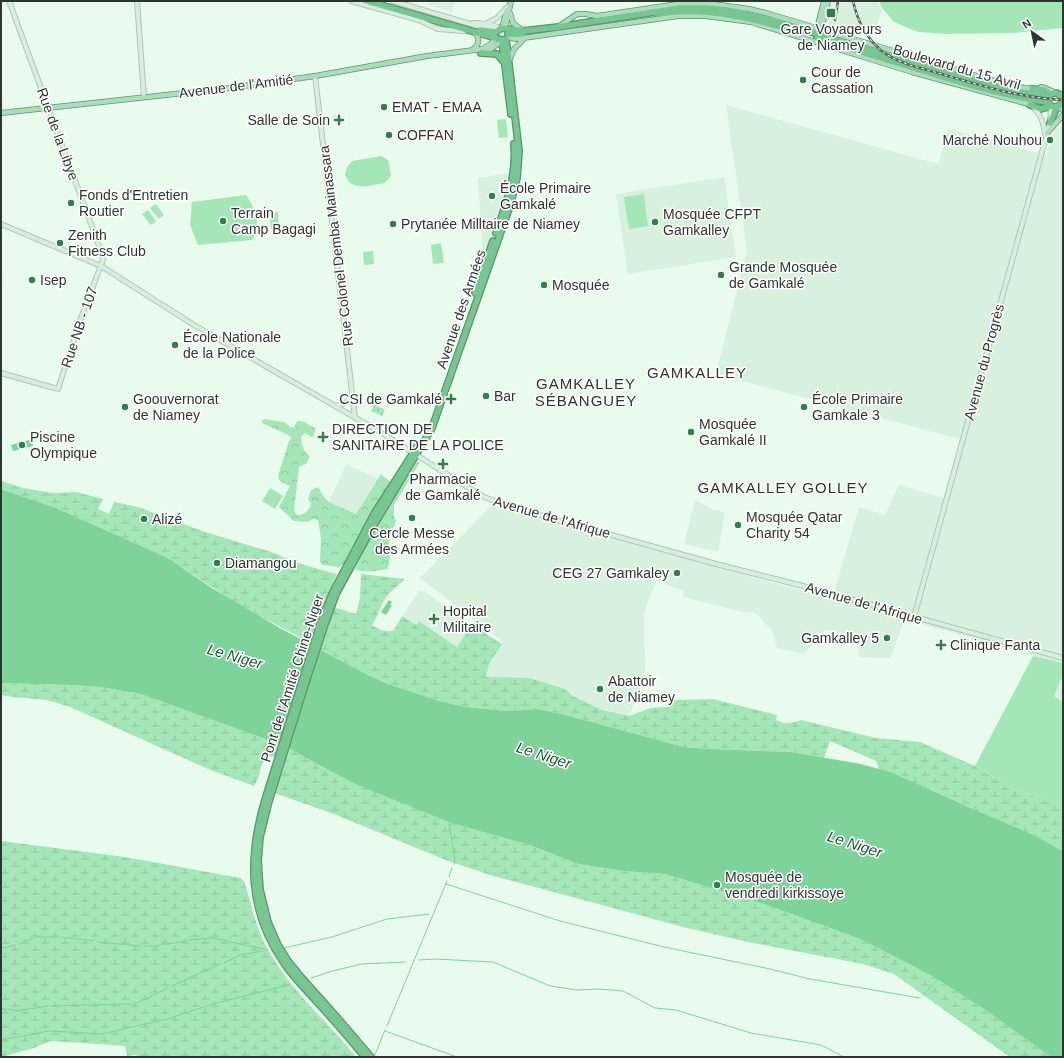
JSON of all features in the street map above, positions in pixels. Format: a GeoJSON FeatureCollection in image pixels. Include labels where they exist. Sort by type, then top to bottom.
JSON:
{"type":"FeatureCollection","features":[{"type":"Feature","properties":{"kind":"highway"},"geometry":{"type":"LineString","coordinates":[[367,1],[472,31],[502,34]]}},
{"type":"Feature","properties":{"kind":"highway"},"geometry":{"type":"LineString","coordinates":[[378,1],[486,31],[502,34]]}},
{"type":"Feature","properties":{"kind":"highway","name":"Boulevard du 15 Avril"},"geometry":{"type":"LineString","coordinates":[[502,34],[558,27],[672,8],[727,10],[756,16],[989,85],[1057,100]]}},
{"type":"Feature","properties":{"kind":"highway","name":"Boulevard du 15 Avril"},"geometry":{"type":"LineString","coordinates":[[502,34],[531,36],[678,12],[708,12],[734,15],[754,19],[809,35],[986,90],[1005,95],[1057,100]]}},
{"type":"Feature","properties":{"kind":"highway","name":"Avenue des Armées"},"geometry":{"type":"LineString","coordinates":[[348,565],[374,514],[414,454],[429,426],[511,188],[514,175],[515,151],[502,34]]}},
{"type":"Feature","properties":{"kind":"highway"},"geometry":{"type":"LineString","coordinates":[[481,53],[497,54],[506,63]]}},
{"type":"Feature","properties":{"kind":"highway"},"geometry":{"type":"LineString","coordinates":[[1032,89],[1044,90],[1057,100]]}},
{"type":"Feature","properties":{"kind":"highway"},"geometry":{"type":"LineString","coordinates":[[1030,104],[1041,109],[1057,100]]}},
{"type":"Feature","properties":{"kind":"highway"},"geometry":{"type":"LineString","coordinates":[[1050,123],[1057,100]]}},
{"type":"Feature","properties":{"kind":"highway","name":"Pont de l'Amitié Chine-Niger"},"geometry":{"type":"LineString","coordinates":[[304,984],[283,963],[278,948],[263,923],[258,905],[255,844],[258,826],[320,624],[333,592],[348,565]]}},
{"type":"Feature","properties":{"kind":"highway"},"geometry":{"type":"LineString","coordinates":[[304,984],[365,1057]]}},
{"type":"Feature","properties":{"kind":"highway"},"geometry":{"type":"LineString","coordinates":[[304,984],[371,1057]]}},
{"type":"Feature","properties":{"kind":"main road","name":"Rue de la Libye"},"geometry":{"type":"LineString","coordinates":[[10,1],[102,254],[103,260],[101,266]]}},
{"type":"Feature","properties":{"kind":"main road"},"geometry":{"type":"LineString","coordinates":[[137,1],[144,97]]}},
{"type":"Feature","properties":{"kind":"main road"},"geometry":{"type":"LineString","coordinates":[[351,1],[419,20],[438,29],[486,31]]}},
{"type":"Feature","properties":{"kind":"main road"},"geometry":{"type":"LineString","coordinates":[[393,1],[480,26],[490,27],[502,34]]}},
{"type":"Feature","properties":{"kind":"main road"},"geometry":{"type":"LineString","coordinates":[[822,14],[824,1]]}},
{"type":"Feature","properties":{"kind":"main road"},"geometry":{"type":"LineString","coordinates":[[819,30],[820,20],[828,1]]}},
{"type":"Feature","properties":{"kind":"main road"},"geometry":{"type":"LineString","coordinates":[[485,24],[497,18],[510,4]]}},
{"type":"Feature","properties":{"kind":"main road"},"geometry":{"type":"LineString","coordinates":[[510,4],[510,17],[513,23],[524,31]]}},
{"type":"Feature","properties":{"kind":"main road"},"geometry":{"type":"LineString","coordinates":[[481,53],[489,50],[502,34],[510,4]]}},
{"type":"Feature","properties":{"kind":"main road","name":"Boulevard du 15 Avril"},"geometry":{"type":"LineString","coordinates":[[558,27],[577,14],[597,16],[678,4],[706,4],[736,7],[808,26],[984,78],[1032,89]]}},
{"type":"Feature","properties":{"kind":"main road","name":"Boulevard du 15 Avril"},"geometry":{"type":"LineString","coordinates":[[502,34],[514,42],[531,36],[670,16],[700,16],[739,19],[919,74],[998,97],[1030,104]]}},
{"type":"Feature","properties":{"kind":"main road"},"geometry":{"type":"LineString","coordinates":[[808,26],[820,20]]}},
{"type":"Feature","properties":{"kind":"main road"},"geometry":{"type":"LineString","coordinates":[[820,20],[830,33]]}},
{"type":"Feature","properties":{"kind":"main road"},"geometry":{"type":"LineString","coordinates":[[470,23],[485,24],[502,34]]}},
{"type":"Feature","properties":{"kind":"main road"},"geometry":{"type":"LineString","coordinates":[[470,51],[478,42],[477,36],[472,31]]}},
{"type":"Feature","properties":{"kind":"main road","name":"Avenue de l'Amitié"},"geometry":{"type":"LineString","coordinates":[[1,113],[230,88],[315,76],[427,56],[470,51],[486,47],[502,34]]}},
{"type":"Feature","properties":{"kind":"main road"},"geometry":{"type":"LineString","coordinates":[[506,63],[514,49],[523,40]]}},
{"type":"Feature","properties":{"kind":"main road","name":"Avenue de l'Amitié"},"geometry":{"type":"LineString","coordinates":[[470,51],[481,53]]}},
{"type":"Feature","properties":{"kind":"main road","name":"Rue Colonel Demba Mainassara"},"geometry":{"type":"LineString","coordinates":[[315,76],[356,418]]}},
{"type":"Feature","properties":{"kind":"main road"},"geometry":{"type":"LineString","coordinates":[[1030,104],[1041,117],[1046,135]]}},
{"type":"Feature","properties":{"kind":"main road"},"geometry":{"type":"LineString","coordinates":[[1046,135],[1063,115]]}},
{"type":"Feature","properties":{"kind":"main road","name":"Avenue du Progrès"},"geometry":{"type":"LineString","coordinates":[[914,617],[1050,123]]}},
{"type":"Feature","properties":{"kind":"main road","name":"Avenue de l'Afrique"},"geometry":{"type":"LineString","coordinates":[[1,224],[101,266],[194,325],[336,406],[484,497],[511,507],[1063,658]]}},
{"type":"Feature","properties":{"kind":"main road","name":"Rue NB - 107"},"geometry":{"type":"LineString","coordinates":[[1,373],[58,389],[81,318],[101,266]]}},
{"type":"Feature","properties":{"kind":"main road"},"geometry":{"type":"LineString","coordinates":[[336,406],[347,402],[353,396]]}},
{"type":"Feature","properties":{"kind":"main road"},"geometry":{"type":"LineString","coordinates":[[345,412],[350,410],[354,404]]}},
{"type":"Feature","properties":{"kind":"shaded area"},"geometry":{"type":"Polygon","coordinates":[[[429,1],[455,1],[452,12],[428,5],[429,1]]]}},
{"type":"Feature","properties":{"kind":"shaded area"},"geometry":{"type":"Polygon","coordinates":[[[832,1],[877,1],[882,11],[875,31],[868,28],[864,35],[829,26],[826,21],[832,1]]]}},
{"type":"Feature","properties":{"kind":"shaded area"},"geometry":{"type":"Polygon","coordinates":[[[726,105],[938,164],[948,129],[1046,155],[1055,128],[1063,127],[1063,663],[1033,656],[905,619],[890,658],[859,657],[855,635],[826,630],[803,654],[777,648],[772,631],[756,613],[743,612],[683,597],[684,591],[657,581],[644,614],[645,675],[629,716],[602,710],[573,696],[565,689],[530,678],[486,677],[489,664],[503,642],[420,578],[492,505],[832,599],[859,507],[885,515],[899,485],[946,499],[963,440],[716,374],[747,251],[726,105]]]}},
{"type":"Feature","properties":{"kind":"shaded area","name":"Salle de Soin"},"geometry":{"type":"Polygon","coordinates":[[[341,112],[343,122],[337,124],[335,117],[332,118],[332,115],[341,112]]]}},
{"type":"Feature","properties":{"kind":"shaded area"},"geometry":{"type":"Polygon","coordinates":[[[512,173],[505,199],[483,261],[478,178],[512,173]]]}},
{"type":"Feature","properties":{"kind":"shaded area"},"geometry":{"type":"Polygon","coordinates":[[[724,177],[736,257],[628,274],[616,194],[724,177]]]}},
{"type":"Feature","properties":{"kind":"shaded area"},"geometry":{"type":"Polygon","coordinates":[[[346,464],[378,479],[356,514],[329,502],[346,464]]]}},
{"type":"Feature","properties":{"kind":"shaded area"},"geometry":{"type":"Polygon","coordinates":[[[695,500],[715,511],[716,509],[725,514],[718,552],[684,544],[695,500]]]}},
{"type":"Feature","properties":{"kind":"shaded area","name":"Hopital Militaire"},"geometry":{"type":"Polygon","coordinates":[[[419,591],[423,591],[472,625],[457,647],[419,621],[416,626],[402,616],[419,591]]]}},
{"type":"Feature","properties":{"kind":"shaded area"},"geometry":{"type":"Polygon","coordinates":[[[1063,675],[1063,702],[1054,696],[1063,675]]]}},
{"type":"Feature","properties":{"kind":"green space"},"geometry":{"type":"Polygon","coordinates":[[[879,1],[1063,1],[1063,28],[1014,33],[947,34],[918,32],[894,22],[882,8],[879,1]]]}},
{"type":"Feature","properties":{"kind":"green space"},"geometry":{"type":"Polygon","coordinates":[[[506,119],[508,137],[499,138],[497,120],[506,119]]]}},
{"type":"Feature","properties":{"kind":"green space"},"geometry":{"type":"Polygon","coordinates":[[[381,156],[388,160],[391,176],[385,183],[368,186],[356,186],[351,184],[345,174],[347,167],[352,161],[381,156]]]}},
{"type":"Feature","properties":{"kind":"green space"},"geometry":{"type":"Polygon","coordinates":[[[644,194],[648,226],[629,229],[624,197],[644,194]]]}},
{"type":"Feature","properties":{"kind":"green space"},"geometry":{"type":"Polygon","coordinates":[[[246,195],[255,211],[257,223],[252,240],[198,245],[190,225],[192,202],[246,195]]]}},
{"type":"Feature","properties":{"kind":"green space"},"geometry":{"type":"Polygon","coordinates":[[[156,204],[164,215],[159,219],[150,208],[156,204]]]}},
{"type":"Feature","properties":{"kind":"green space"},"geometry":{"type":"Polygon","coordinates":[[[148,210],[156,221],[151,225],[142,214],[148,210]]]}},
{"type":"Feature","properties":{"kind":"green space"},"geometry":{"type":"Polygon","coordinates":[[[278,212],[279,228],[271,229],[269,213],[278,212]]]}},
{"type":"Feature","properties":{"kind":"green space"},"geometry":{"type":"Polygon","coordinates":[[[441,243],[444,263],[433,264],[431,245],[441,243]]]}},
{"type":"Feature","properties":{"kind":"green space"},"geometry":{"type":"Polygon","coordinates":[[[373,251],[374,264],[364,265],[363,252],[373,251]]]}},
{"type":"Feature","properties":{"kind":"green space"},"geometry":{"type":"Polygon","coordinates":[[[374,404],[385,410],[382,416],[371,411],[374,404]]]}},
{"type":"Feature","properties":{"kind":"green space"},"geometry":{"type":"Polygon","coordinates":[[[264,419],[284,422],[290,427],[294,428],[297,421],[300,421],[316,428],[313,437],[305,433],[301,437],[303,448],[310,457],[306,464],[299,467],[294,511],[297,515],[304,514],[309,508],[311,504],[308,499],[311,490],[318,487],[329,502],[356,514],[381,474],[391,483],[345,563],[339,567],[323,565],[320,562],[321,538],[318,520],[313,519],[307,522],[294,521],[279,507],[290,486],[280,481],[278,476],[289,441],[291,439],[290,436],[262,423],[264,419]]]}},
{"type":"Feature","properties":{"kind":"green space"},"geometry":{"type":"Polygon","coordinates":[[[417,462],[420,462],[394,505],[394,516],[396,521],[389,541],[390,555],[388,569],[367,571],[355,569],[384,514],[417,462]]]}},
{"type":"Feature","properties":{"kind":"green space"},"geometry":{"type":"Polygon","coordinates":[[[1,481],[23,488],[53,493],[76,492],[103,499],[98,509],[109,514],[114,502],[138,507],[202,531],[271,552],[304,565],[337,574],[309,642],[241,606],[168,558],[56,508],[1,489],[1,481]]]}},
{"type":"Feature","properties":{"kind":"green space"},"geometry":{"type":"Polygon","coordinates":[[[270,488],[283,496],[275,509],[262,501],[270,488]]]}},
{"type":"Feature","properties":{"kind":"green space"},"geometry":{"type":"Polygon","coordinates":[[[361,574],[405,579],[387,596],[383,602],[372,625],[378,628],[385,631],[394,630],[402,616],[416,625],[419,621],[457,647],[472,625],[502,644],[489,664],[486,677],[530,678],[565,689],[573,696],[602,710],[629,716],[651,708],[668,707],[675,700],[713,699],[777,715],[776,720],[782,723],[791,723],[801,720],[876,738],[920,742],[975,766],[1006,785],[1063,807],[1063,851],[1034,835],[879,769],[876,761],[830,741],[824,758],[791,752],[684,747],[562,714],[537,709],[508,711],[465,707],[439,701],[388,684],[320,649],[334,607],[356,614],[360,598],[361,574]]]}},
{"type":"Feature","properties":{"kind":"green space"},"geometry":{"type":"Polygon","coordinates":[[[1033,656],[1063,663],[1063,675],[1054,696],[1063,702],[1063,807],[1006,785],[975,766],[1033,656]]]}},
{"type":"Feature","properties":{"kind":"green space"},"geometry":{"type":"Polygon","coordinates":[[[1,683],[101,687],[141,694],[280,744],[276,757],[268,757],[264,761],[254,786],[208,769],[70,707],[55,702],[1,695],[1,683]]]}},
{"type":"Feature","properties":{"kind":"green space"},"geometry":{"type":"Polygon","coordinates":[[[288,746],[315,763],[353,783],[530,845],[578,864],[623,871],[665,874],[764,904],[860,939],[932,976],[984,1009],[1051,1057],[1010,1057],[894,974],[863,964],[748,942],[687,928],[490,875],[448,861],[334,814],[274,793],[288,746]]]}},
{"type":"Feature","properties":{"kind":"green space"},"geometry":{"type":"Polygon","coordinates":[[[1,841],[125,857],[241,878],[245,884],[255,919],[265,945],[270,953],[299,994],[356,1057],[137,1057],[137,1055],[127,1056],[125,1046],[51,1041],[31,1049],[1,1057],[1,841]]]}},
{"type":"Feature","properties":{"kind":"water","name":"Piscine Olympique"},"geometry":{"type":"Polygon","coordinates":[[[32,439],[33,446],[13,451],[11,445],[32,439]]]}},
{"type":"Feature","properties":{"kind":"water","name":"Le Niger"},"geometry":{"type":"Polygon","coordinates":[[[1,489],[56,508],[168,558],[212,588],[278,627],[366,674],[388,684],[439,701],[465,707],[508,711],[537,709],[562,714],[684,747],[791,752],[861,764],[890,772],[1034,835],[1063,851],[1063,1057],[1051,1057],[984,1009],[932,976],[860,939],[764,904],[665,874],[623,871],[578,864],[530,845],[449,822],[353,783],[288,747],[141,694],[101,687],[1,683],[1,489]]]}},
{"type":"Feature","properties":{"kind":"water"},"geometry":{"type":"Polygon","coordinates":[[[389,600],[392,602],[390,605],[392,605],[386,615],[381,612],[389,600]]]}},
{"type":"Feature","properties":{"kind":"waterway"},"geometry":{"type":"LineString","coordinates":[[449,822],[455,860],[454,864]]}},
{"type":"Feature","properties":{"kind":"waterway"},"geometry":{"type":"LineString","coordinates":[[449,877],[452,868]]}},
{"type":"Feature","properties":{"kind":"waterway"},"geometry":{"type":"LineString","coordinates":[[387,1026],[447,881]]}},
{"type":"Feature","properties":{"kind":"waterway"},"geometry":{"type":"LineString","coordinates":[[446,884],[560,921],[664,947],[770,969],[810,979],[920,998]]}},
{"type":"Feature","properties":{"kind":"waterway"},"geometry":{"type":"LineString","coordinates":[[284,948],[332,937],[387,919],[429,914]]}},
{"type":"Feature","properties":{"kind":"waterway"},"geometry":{"type":"LineString","coordinates":[[19,944],[36,937],[57,937]]}},
{"type":"Feature","properties":{"kind":"waterway"},"geometry":{"type":"LineString","coordinates":[[61,937],[94,941]]}},
{"type":"Feature","properties":{"kind":"waterway"},"geometry":{"type":"LineString","coordinates":[[188,940],[213,938],[268,950]]}},
{"type":"Feature","properties":{"kind":"waterway"},"geometry":{"type":"LineString","coordinates":[[144,946],[156,946],[186,941]]}},
{"type":"Feature","properties":{"kind":"waterway"},"geometry":{"type":"LineString","coordinates":[[98,942],[140,946]]}},
{"type":"Feature","properties":{"kind":"waterway"},"geometry":{"type":"LineString","coordinates":[[1,947],[4,948],[15,945]]}},
{"type":"Feature","properties":{"kind":"waterway"},"geometry":{"type":"LineString","coordinates":[[224,963],[240,955],[263,951]]}},
{"type":"Feature","properties":{"kind":"waterway"},"geometry":{"type":"LineString","coordinates":[[419,960],[435,959],[493,962],[550,986],[577,990],[598,989],[623,991],[655,1008],[676,1010],[751,1033],[821,1045],[844,1057]]}},
{"type":"Feature","properties":{"kind":"waterway"},"geometry":{"type":"LineString","coordinates":[[311,978],[361,964],[406,962]]}},
{"type":"Feature","properties":{"kind":"waterway"},"geometry":{"type":"LineString","coordinates":[[172,986],[220,964]]}},
{"type":"Feature","properties":{"kind":"waterway"},"geometry":{"type":"LineString","coordinates":[[923,995],[938,979]]}},
{"type":"Feature","properties":{"kind":"waterway"},"geometry":{"type":"LineString","coordinates":[[1,1040],[49,1031],[102,1034],[167,1019],[213,1004],[289,985]]}},
{"type":"Feature","properties":{"kind":"waterway"},"geometry":{"type":"LineString","coordinates":[[135,1004],[168,988]]}},
{"type":"Feature","properties":{"kind":"waterway"},"geometry":{"type":"LineString","coordinates":[[88,1005],[132,1004]]}},
{"type":"Feature","properties":{"kind":"waterway"},"geometry":{"type":"LineString","coordinates":[[52,1006],[86,1005]]}},
{"type":"Feature","properties":{"kind":"waterway"},"geometry":{"type":"LineString","coordinates":[[7,1009],[17,1011],[48,1006]]}},
{"type":"Feature","properties":{"kind":"waterway"},"geometry":{"type":"LineString","coordinates":[[1,1008],[5,1009]]}},
{"type":"Feature","properties":{"kind":"waterway"},"geometry":{"type":"LineString","coordinates":[[374,1057],[385,1030]]}},
{"type":"Feature","properties":{"kind":"waterway"},"geometry":{"type":"LineString","coordinates":[[385,1031],[457,1057]]}},
{"type":"Feature","properties":{"kind":"railway"},"geometry":{"type":"LineString","coordinates":[[835,20],[838,1]]}},
{"type":"Feature","properties":{"kind":"railway"},"geometry":{"type":"LineString","coordinates":[[853,1],[857,16],[869,38],[886,54],[898,60],[969,82],[1015,94],[1063,100]]}},
{"type":"Feature","properties":{"kind":"place","name":"Gare Voyageurs de Niamey"},"geometry":{"type":"Point","coordinates":[831,13]}},
{"type":"Feature","properties":{"kind":"place","name":"Cour de Cassation"},"geometry":{"type":"Point","coordinates":[803,80]}},
{"type":"Feature","properties":{"kind":"place","name":"EMAT - EMAA"},"geometry":{"type":"Point","coordinates":[384,107]}},
{"type":"Feature","properties":{"kind":"place","name":"Salle de Soin"},"geometry":{"type":"Point","coordinates":[339,120]}},
{"type":"Feature","properties":{"kind":"place","name":"COFFAN"},"geometry":{"type":"Point","coordinates":[389,135]}},
{"type":"Feature","properties":{"kind":"place","name":"Marché Nouhou"},"geometry":{"type":"Point","coordinates":[1050,140]}},
{"type":"Feature","properties":{"kind":"place","name":"École Primaire Gamkalé"},"geometry":{"type":"Point","coordinates":[492,196]}},
{"type":"Feature","properties":{"kind":"place","name":"Fonds d'Entretien Routier"},"geometry":{"type":"Point","coordinates":[71,203]}},
{"type":"Feature","properties":{"kind":"place","name":"Terrain Camp Bagagi"},"geometry":{"type":"Point","coordinates":[223,221]}},
{"type":"Feature","properties":{"kind":"place","name":"Mosquée CFPT Gamkalley"},"geometry":{"type":"Point","coordinates":[655,222]}},
{"type":"Feature","properties":{"kind":"place","name":"Prytanée Milltaire de Niamey"},"geometry":{"type":"Point","coordinates":[393,224]}},
{"type":"Feature","properties":{"kind":"place","name":"Zenith Fitness Club"},"geometry":{"type":"Point","coordinates":[60,243]}},
{"type":"Feature","properties":{"kind":"place","name":"Grande Mosquée de Gamkalé"},"geometry":{"type":"Point","coordinates":[721,275]}},
{"type":"Feature","properties":{"kind":"place","name":"Isep"},"geometry":{"type":"Point","coordinates":[32,280]}},
{"type":"Feature","properties":{"kind":"place","name":"Mosquée"},"geometry":{"type":"Point","coordinates":[544,285]}},
{"type":"Feature","properties":{"kind":"place","name":"École Nationale de la Police"},"geometry":{"type":"Point","coordinates":[175,345]}},
{"type":"Feature","properties":{"kind":"place","name":"Bar"},"geometry":{"type":"Point","coordinates":[486,396]}},
{"type":"Feature","properties":{"kind":"place","name":"CSI de Gamkalé"},"geometry":{"type":"Point","coordinates":[451,399]}},
{"type":"Feature","properties":{"kind":"place","name":"Goouvernorat de Niamey"},"geometry":{"type":"Point","coordinates":[125,407]}},
{"type":"Feature","properties":{"kind":"place","name":"École Primaire Gamkale 3"},"geometry":{"type":"Point","coordinates":[804,407]}},
{"type":"Feature","properties":{"kind":"place","name":"Mosquée Gamkalé II"},"geometry":{"type":"Point","coordinates":[691,432]}},
{"type":"Feature","properties":{"kind":"place","name":"DIRECTION DE SANITAIRE DE LA POLICE"},"geometry":{"type":"Point","coordinates":[323,437]}},
{"type":"Feature","properties":{"kind":"place","name":"Piscine Olympique"},"geometry":{"type":"Point","coordinates":[22,445]}},
{"type":"Feature","properties":{"kind":"place","name":"Pharmacie de Gamkalé"},"geometry":{"type":"Point","coordinates":[443,464]}},
{"type":"Feature","properties":{"kind":"place","name":"Cercle Messe des Armées"},"geometry":{"type":"Point","coordinates":[412,518]}},
{"type":"Feature","properties":{"kind":"place","name":"Alizé"},"geometry":{"type":"Point","coordinates":[144,519]}},
{"type":"Feature","properties":{"kind":"place","name":"Mosquée Qatar Charity 54"},"geometry":{"type":"Point","coordinates":[738,525]}},
{"type":"Feature","properties":{"kind":"place","name":"Diamangou"},"geometry":{"type":"Point","coordinates":[217,563]}},
{"type":"Feature","properties":{"kind":"place","name":"CEG 27 Gamkaley"},"geometry":{"type":"Point","coordinates":[677,573]}},
{"type":"Feature","properties":{"kind":"place","name":"Hopital Militaire"},"geometry":{"type":"Point","coordinates":[434,619]}},
{"type":"Feature","properties":{"kind":"place","name":"Gamkalley 5"},"geometry":{"type":"Point","coordinates":[887,638]}},
{"type":"Feature","properties":{"kind":"place","name":"Clinique Fanta"},"geometry":{"type":"Point","coordinates":[941,645]}},
{"type":"Feature","properties":{"kind":"place","name":"Abattoir de Niamey"},"geometry":{"type":"Point","coordinates":[600,689]}},
{"type":"Feature","properties":{"kind":"place","name":"Mosquée de vendredi kirkissoye"},"geometry":{"type":"Point","coordinates":[717,885]}},
{"type":"Feature","properties":{"kind":"district","name":"GAMKALLEY"},"geometry":{"type":"Point","coordinates":[697,372]}},
{"type":"Feature","properties":{"kind":"district","name":"GAMKALLEY SÉBANGUEY"},"geometry":{"type":"Point","coordinates":[586,392]}},
{"type":"Feature","properties":{"kind":"district","name":"GAMKALLEY GOLLEY"},"geometry":{"type":"Point","coordinates":[783,487]}}]}
